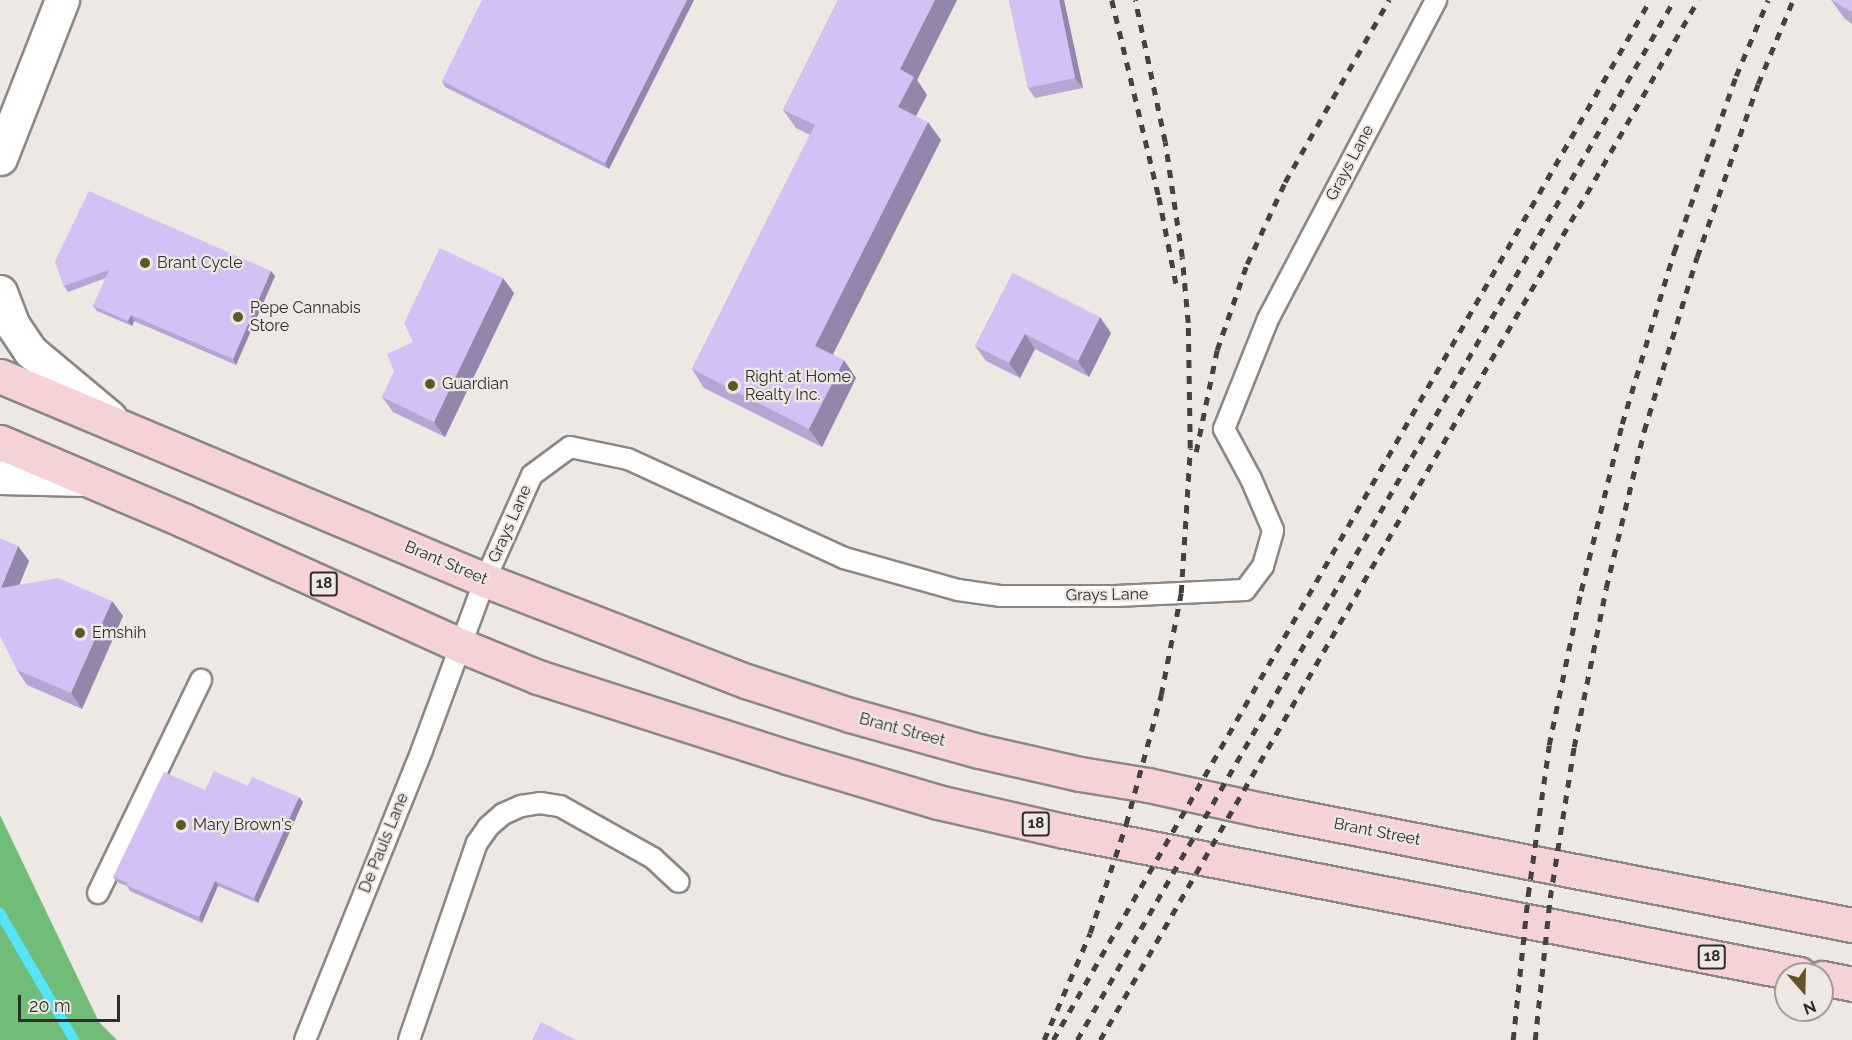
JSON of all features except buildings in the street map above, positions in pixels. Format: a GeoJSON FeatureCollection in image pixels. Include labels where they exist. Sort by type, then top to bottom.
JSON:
{"type":"FeatureCollection","features":[{"type":"Feature","properties":{"kind":"main road"},"geometry":{"type":"LineString","coordinates":[[0,158],[62,0]]}},
{"type":"Feature","properties":{"kind":"main road"},"geometry":{"type":"LineString","coordinates":[[0,292],[12,324],[30,351],[121,427]]}},
{"type":"Feature","properties":{"kind":"main road","name":"Brant Street"},"geometry":{"type":"LineString","coordinates":[[0,376],[485,580],[746,681],[850,716],[979,751],[1080,774],[1148,785],[1262,810],[1852,925]]}},
{"type":"Feature","properties":{"kind":"main road","name":"18"},"geometry":{"type":"LineString","coordinates":[[0,442],[462,646],[549,680],[787,757],[938,802],[1064,831],[1774,969]]}},
{"type":"Feature","properties":{"kind":"main road"},"geometry":{"type":"LineString","coordinates":[[0,477],[88,479]]}},
{"type":"Feature","properties":{"kind":"main road"},"geometry":{"type":"LineString","coordinates":[[1834,980],[1852,984]]}},
{"type":"Feature","properties":{"kind":"lane","name":"Grays Lane"},"geometry":{"type":"LineString","coordinates":[[462,646],[485,580],[532,475],[570,447],[628,459],[844,558],[958,590],[1000,597],[1116,596],[1245,590],[1263,566],[1273,530],[1251,479],[1224,429],[1268,319],[1436,0]]}},
{"type":"Feature","properties":{"kind":"lane","name":"De Pauls Lane"},"geometry":{"type":"LineString","coordinates":[[304,1040],[462,646]]}},
{"type":"Feature","properties":{"kind":"lane"},"geometry":{"type":"LineString","coordinates":[[98,893],[201,680]]}},
{"type":"Feature","properties":{"kind":"lane"},"geometry":{"type":"LineString","coordinates":[[409,1040],[477,843],[488,826],[503,814],[531,804],[560,806],[653,858],[679,882]]}},
{"type":"Feature","properties":{"kind":"green space"},"geometry":{"type":"Polygon","coordinates":[[[0,815],[99,1022],[117,1040],[0,1040],[0,815]]]}},
{"type":"Feature","properties":{"kind":"waterway"},"geometry":{"type":"LineString","coordinates":[[0,913],[74,1040]]}},
{"type":"Feature","properties":{"kind":"railway"},"geometry":{"type":"LineString","coordinates":[[1112,0],[1159,197],[1177,288]]}},
{"type":"Feature","properties":{"kind":"railway"},"geometry":{"type":"LineString","coordinates":[[1044,1040],[1090,933],[1126,824],[1161,695],[1181,593],[1190,448],[1188,323],[1182,257],[1165,142],[1135,0]]}},
{"type":"Feature","properties":{"kind":"railway"},"geometry":{"type":"LineString","coordinates":[[1196,452],[1217,350],[1247,264],[1285,182],[1389,0]]}},
{"type":"Feature","properties":{"kind":"railway"},"geometry":{"type":"LineString","coordinates":[[1053,1040],[1650,0]]}},
{"type":"Feature","properties":{"kind":"railway"},"geometry":{"type":"LineString","coordinates":[[1077,1040],[1674,0]]}},
{"type":"Feature","properties":{"kind":"railway"},"geometry":{"type":"LineString","coordinates":[[1100,1040],[1698,0]]}},
{"type":"Feature","properties":{"kind":"railway"},"geometry":{"type":"LineString","coordinates":[[1513,1040],[1528,895],[1549,745],[1581,591],[1622,424],[1674,252],[1736,76],[1768,0]]}},
{"type":"Feature","properties":{"kind":"railway"},"geometry":{"type":"LineString","coordinates":[[1535,1040],[1550,898],[1574,747],[1606,588],[1644,431],[1697,257],[1758,84],[1793,0]]}},
{"type":"Feature","properties":{"kind":"place","name":"Brant Cycle"},"geometry":{"type":"Point","coordinates":[145,263]}},
{"type":"Feature","properties":{"kind":"place","name":"Pepe Cannabis Store"},"geometry":{"type":"Point","coordinates":[238,317]}},
{"type":"Feature","properties":{"kind":"place","name":"Guardian"},"geometry":{"type":"Point","coordinates":[430,384]}},
{"type":"Feature","properties":{"kind":"place","name":"Right at Home Realty Inc."},"geometry":{"type":"Point","coordinates":[733,386]}},
{"type":"Feature","properties":{"kind":"place","name":"Emshih"},"geometry":{"type":"Point","coordinates":[80,633]}},
{"type":"Feature","properties":{"kind":"place","name":"Mary Brown's"},"geometry":{"type":"Point","coordinates":[181,825]}}]}
